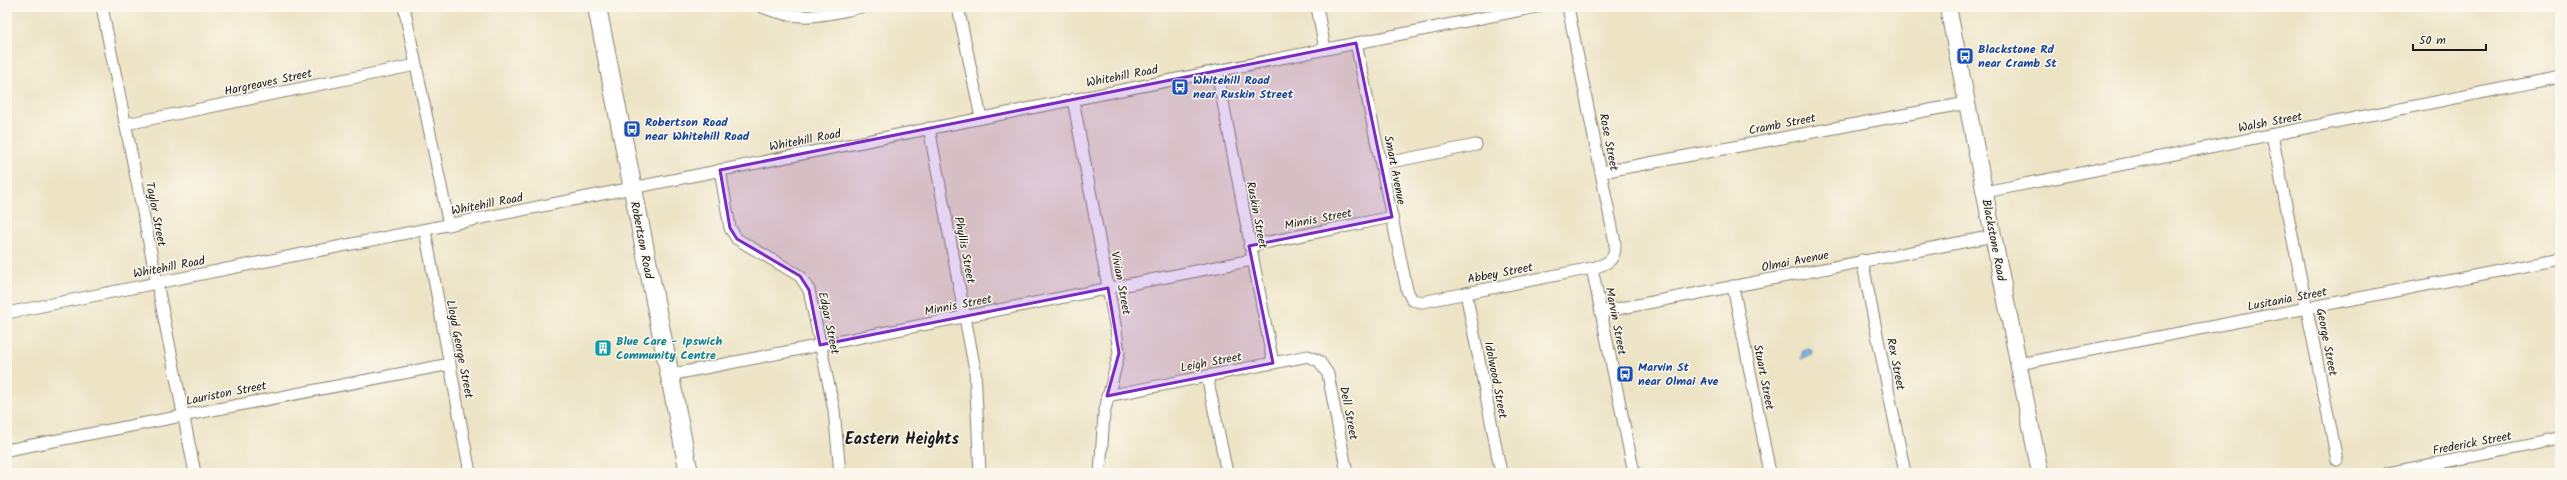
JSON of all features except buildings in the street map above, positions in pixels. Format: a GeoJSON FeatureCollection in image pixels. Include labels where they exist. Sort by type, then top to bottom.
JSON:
{"type":"FeatureCollection","features":[{"type":"Feature","properties":{"kind":"main road","name":"Robertson Road"},"geometry":{"type":"LineString","coordinates":[[597,7],[689,473]]}},
{"type":"Feature","properties":{"kind":"main road","name":"Blackstone Road"},"geometry":{"type":"LineString","coordinates":[[1948,7],[2040,473]]}},
{"type":"Feature","properties":{"kind":"street","name":"Taylor Street"},"geometry":{"type":"LineString","coordinates":[[102,7],[195,473]]}},
{"type":"Feature","properties":{"kind":"street"},"geometry":{"type":"LineString","coordinates":[[404,7],[449,225]]}},
{"type":"Feature","properties":{"kind":"street"},"geometry":{"type":"LineString","coordinates":[[762,7],[794,17],[806,18],[862,7]]}},
{"type":"Feature","properties":{"kind":"street"},"geometry":{"type":"LineString","coordinates":[[958,7],[981,118]]}},
{"type":"Feature","properties":{"kind":"street"},"geometry":{"type":"LineString","coordinates":[[1317,7],[1326,49]]}},
{"type":"Feature","properties":{"kind":"street","name":"Whitehill Road"},"geometry":{"type":"LineString","coordinates":[[7,313],[1537,7]]}},
{"type":"Feature","properties":{"kind":"street","name":"Rose Street"},"geometry":{"type":"LineString","coordinates":[[1568,7],[1602,172],[1616,250],[1611,261],[1607,264],[1592,268]]}},
{"type":"Feature","properties":{"kind":"street","name":"Smart Avenue"},"geometry":{"type":"LineString","coordinates":[[1356,43],[1407,290],[1412,300]]}},
{"type":"Feature","properties":{"kind":"street","name":"Hargreaves Street"},"geometry":{"type":"LineString","coordinates":[[126,124],[416,65]]}},
{"type":"Feature","properties":{"kind":"street","name":"Ruskin Street"},"geometry":{"type":"LineString","coordinates":[[1217,71],[1249,246],[1273,363]]}},
{"type":"Feature","properties":{"kind":"street","name":"Walsh Street"},"geometry":{"type":"LineString","coordinates":[[1985,192],[2560,77]]}},
{"type":"Feature","properties":{"kind":"street","name":"Vivian Street"},"geometry":{"type":"LineString","coordinates":[[1073,99],[1119,353],[1108,396],[1100,473]]}},
{"type":"Feature","properties":{"kind":"street","name":"Cramb Street"},"geometry":{"type":"LineString","coordinates":[[1602,172],[1967,103]]}},
{"type":"Feature","properties":{"kind":"street","name":"Phyllis Street"},"geometry":{"type":"LineString","coordinates":[[929,128],[975,370],[980,473]]}},
{"type":"Feature","properties":{"kind":"street","name":"George Street"},"geometry":{"type":"LineString","coordinates":[[2272,135],[2337,460]]}},
{"type":"Feature","properties":{"kind":"street"},"geometry":{"type":"LineString","coordinates":[[1381,164],[1476,145]]}},
{"type":"Feature","properties":{"kind":"street","name":"Edgar Street"},"geometry":{"type":"LineString","coordinates":[[720,170],[730,228],[737,239],[800,276],[810,290],[834,410],[840,473]]}},
{"type":"Feature","properties":{"kind":"street","name":"Minnis Street"},"geometry":{"type":"LineString","coordinates":[[1249,246],[1392,217]]}},
{"type":"Feature","properties":{"kind":"street","name":"Lloyd George Street"},"geometry":{"type":"LineString","coordinates":[[425,230],[470,473]]}},
{"type":"Feature","properties":{"kind":"street","name":"Olmai Avenue"},"geometry":{"type":"LineString","coordinates":[[1601,312],[1862,260],[1994,236]]}},
{"type":"Feature","properties":{"kind":"street","name":"Lusitania Street"},"geometry":{"type":"LineString","coordinates":[[2019,364],[2560,259]]}},
{"type":"Feature","properties":{"kind":"street","name":"Minnis Street"},"geometry":{"type":"LineString","coordinates":[[669,375],[1252,260]]}},
{"type":"Feature","properties":{"kind":"street","name":"Rex Street"},"geometry":{"type":"LineString","coordinates":[[1862,260],[1905,473]]}},
{"type":"Feature","properties":{"kind":"street","name":"Abbey Street"},"geometry":{"type":"LineString","coordinates":[[1412,300],[1422,302],[1592,268]]}},
{"type":"Feature","properties":{"kind":"street","name":"Marvin Street"},"geometry":{"type":"LineString","coordinates":[[1592,268],[1634,473]]}},
{"type":"Feature","properties":{"kind":"street","name":"Stuart Street"},"geometry":{"type":"LineString","coordinates":[[1733,286],[1770,473]]}},
{"type":"Feature","properties":{"kind":"street","name":"Idolwood Street"},"geometry":{"type":"LineString","coordinates":[[1466,293],[1501,473]]}},
{"type":"Feature","properties":{"kind":"street","name":"Leigh Street"},"geometry":{"type":"LineString","coordinates":[[1108,396],[1308,356],[1319,361]]}},
{"type":"Feature","properties":{"kind":"street","name":"Dell Street"},"geometry":{"type":"LineString","coordinates":[[1319,361],[1328,374],[1348,473]]}},
{"type":"Feature","properties":{"kind":"street","name":"Lauriston Street"},"geometry":{"type":"LineString","coordinates":[[7,450],[450,364]]}},
{"type":"Feature","properties":{"kind":"street"},"geometry":{"type":"LineString","coordinates":[[1207,376],[1227,473]]}},
{"type":"Feature","properties":{"kind":"street","name":"Frederick Street"},"geometry":{"type":"LineString","coordinates":[[2388,473],[2560,439]]}},
{"type":"Feature","properties":{"kind":"highlighted area"},"geometry":{"type":"Polygon","coordinates":[[[1356,43],[1392,217],[1249,246],[1273,363],[1107,396],[1119,353],[1108,288],[820,345],[809,290],[800,276],[737,239],[730,228],[720,170],[1356,43]]]}},
{"type":"Feature","properties":{"kind":"water"},"geometry":{"type":"Polygon","coordinates":[[[1807,348],[1811,349],[1812,353],[1801,359],[1803,350],[1807,348]]]}},
{"type":"Feature","properties":{"kind":"place","name":"Blackstone Rd near Cramb St"},"geometry":{"type":"Point","coordinates":[1965,56]}},
{"type":"Feature","properties":{"kind":"place","name":"Whitehill Road near Ruskin Street"},"geometry":{"type":"Point","coordinates":[1180,87]}},
{"type":"Feature","properties":{"kind":"place","name":"Robertson Road near Whitehill Road"},"geometry":{"type":"Point","coordinates":[632,129]}},
{"type":"Feature","properties":{"kind":"place","name":"Blue Care - Ipswich Community Centre"},"geometry":{"type":"Point","coordinates":[603,348]}},
{"type":"Feature","properties":{"kind":"place","name":"Marvin St near Olmai Ave"},"geometry":{"type":"Point","coordinates":[1625,374]}},
{"type":"Feature","properties":{"kind":"district","name":"Eastern Heights"},"geometry":{"type":"Point","coordinates":[902,438]}}]}
